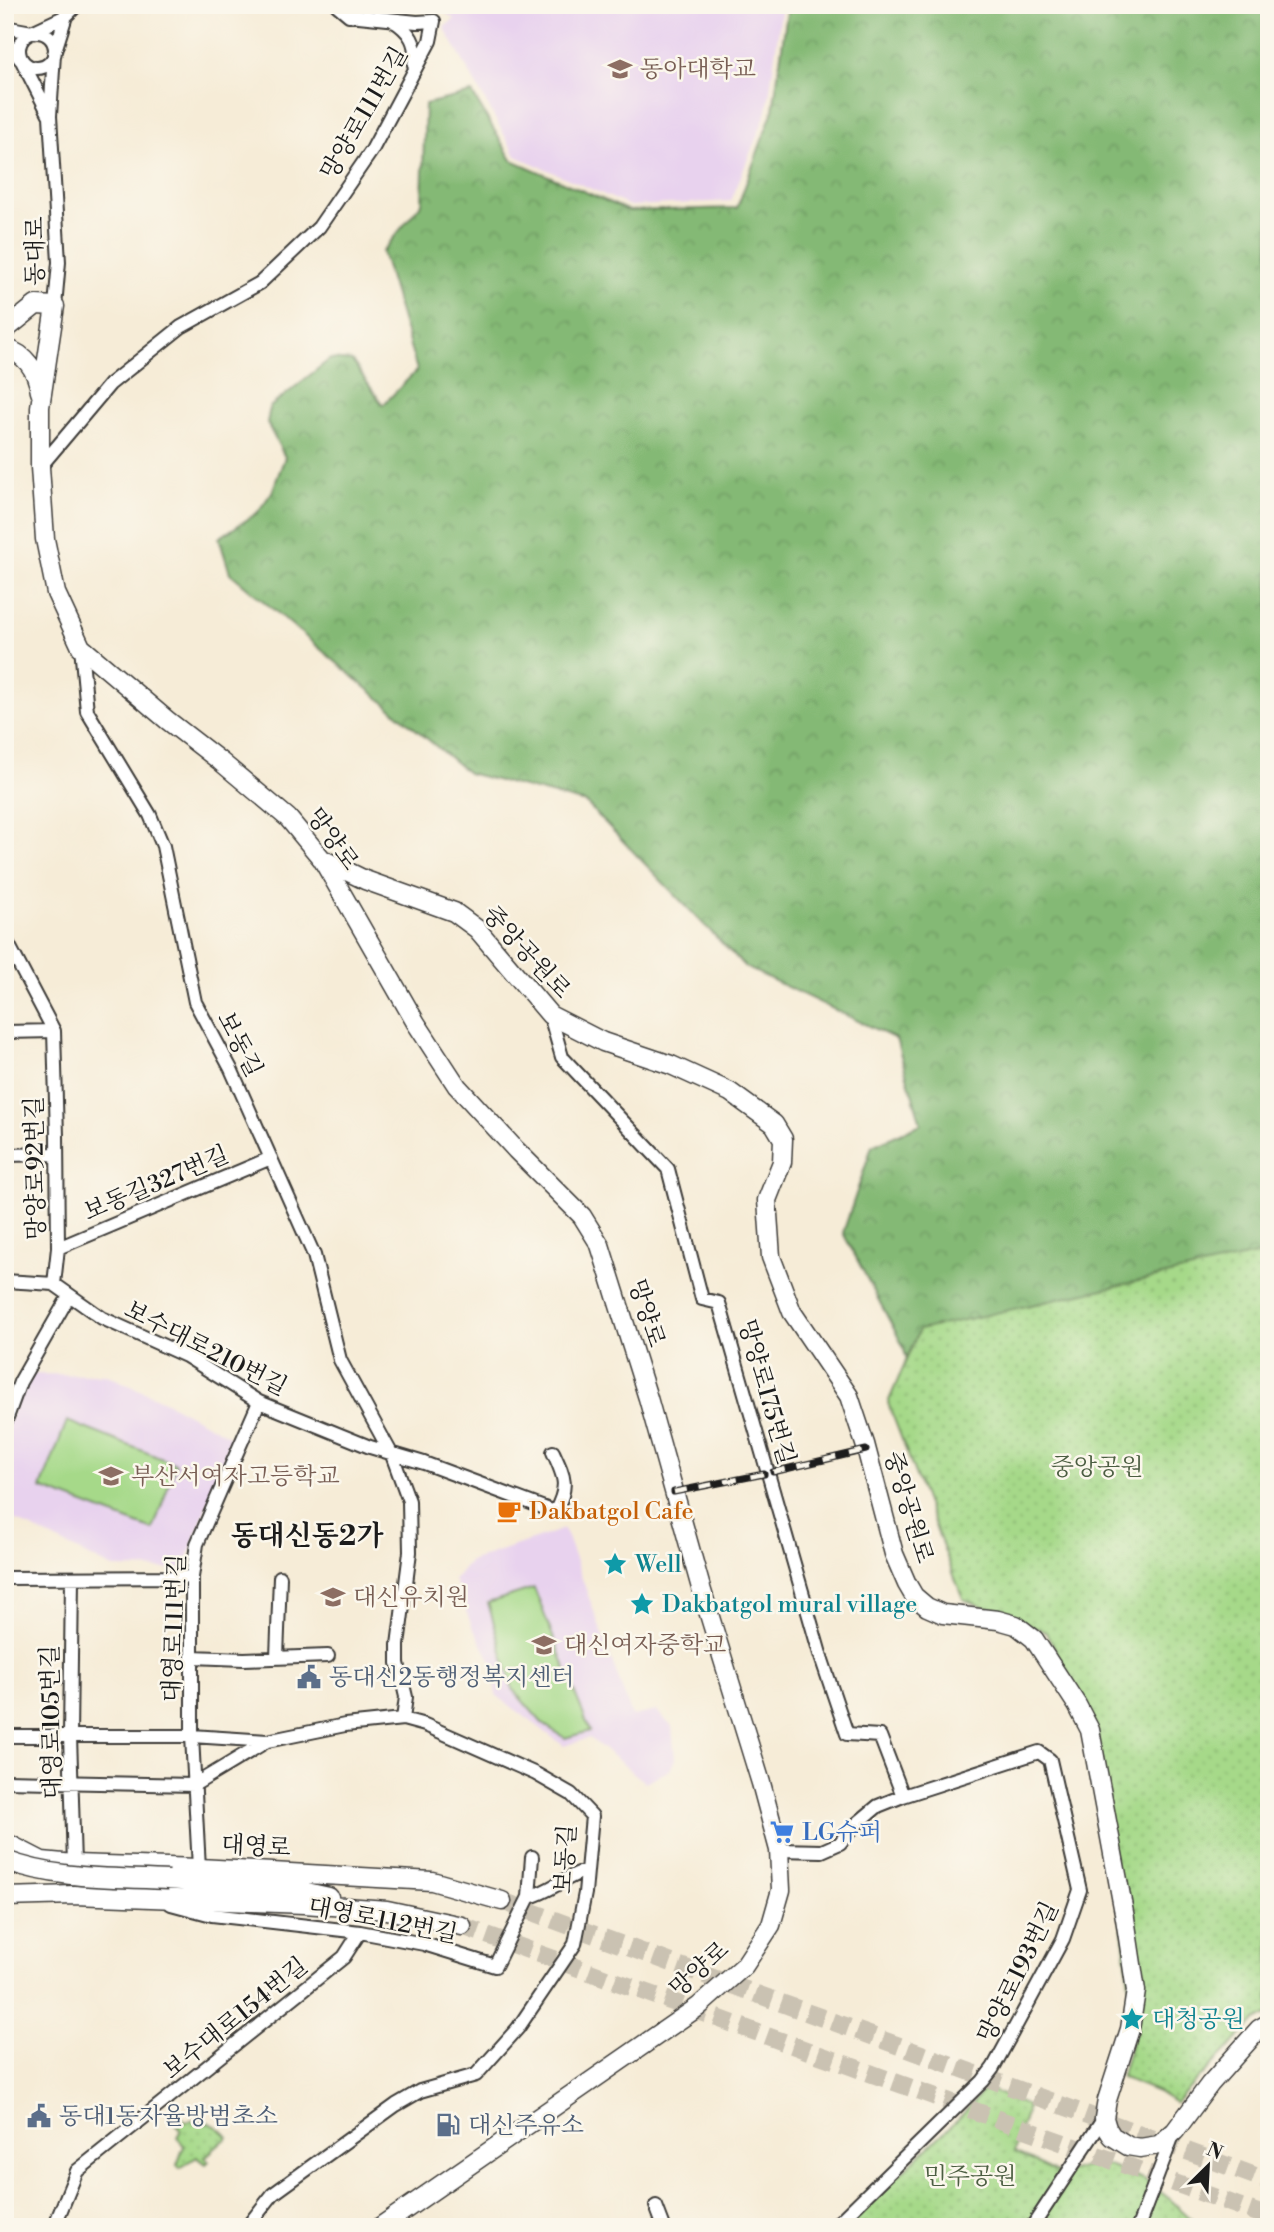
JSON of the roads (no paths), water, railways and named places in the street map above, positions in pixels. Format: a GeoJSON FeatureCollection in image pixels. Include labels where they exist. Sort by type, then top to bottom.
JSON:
{"type":"FeatureCollection","features":[{"type":"Feature","properties":{"kind":"main road"},"geometry":{"type":"LineString","coordinates":[[5,330],[36,304],[55,306]]}},
{"type":"Feature","properties":{"kind":"main road","name":"망양로"},"geometry":{"type":"LineString","coordinates":[[40,407],[55,306]]}},
{"type":"Feature","properties":{"kind":"main road","name":"망양로"},"geometry":{"type":"LineString","coordinates":[[5,348],[27,360],[40,389],[40,467],[45,539],[56,593],[81,647],[288,818],[322,859],[416,1023],[457,1086],[582,1216],[600,1245],[648,1398],[779,1850],[781,1890],[771,1925],[744,1966],[698,2007],[380,2227]]}},
{"type":"Feature","properties":{"kind":"main road","name":"중앙공원로"},"geometry":{"type":"LineString","coordinates":[[322,859],[365,880],[454,912],[477,929],[550,1015],[603,1042],[671,1065],[730,1092],[774,1124],[783,1139],[782,1162],[767,1200],[771,1257],[792,1312],[849,1396],[865,1444],[894,1553],[907,1584],[914,1596],[943,1614],[998,1620],[1016,1625],[1034,1639],[1090,1730],[1136,1991],[1130,2029],[1107,2100],[1104,2118]]}},
{"type":"Feature","properties":{"kind":"main road"},"geometry":{"type":"LineString","coordinates":[[5,1842],[42,1861]]}},
{"type":"Feature","properties":{"kind":"main road"},"geometry":{"type":"LineString","coordinates":[[5,1860],[27,1868],[62,1875],[170,1880],[302,1891],[462,1926]]}},
{"type":"Feature","properties":{"kind":"main road","name":"대영로"},"geometry":{"type":"LineString","coordinates":[[5,1869],[42,1861],[432,1881],[502,1901]]}},
{"type":"Feature","properties":{"kind":"main road"},"geometry":{"type":"LineString","coordinates":[[7,1899],[75,1895],[148,1897],[387,1910]]}},
{"type":"Feature","properties":{"kind":"main road"},"geometry":{"type":"LineString","coordinates":[[1104,2118],[1112,2136],[1128,2146],[1140,2148],[1159,2145],[1175,2131],[1210,2084],[1259,2029],[1269,2023]]}},
{"type":"Feature","properties":{"kind":"street"},"geometry":{"type":"LineString","coordinates":[[66,16],[51,61],[37,68],[22,61],[19,44],[24,36],[66,16],[77,5]]}},
{"type":"Feature","properties":{"kind":"street"},"geometry":{"type":"LineString","coordinates":[[337,5],[349,15],[391,19],[404,27],[416,53],[413,73]]}},
{"type":"Feature","properties":{"kind":"street","name":"망양로111번길"},"geometry":{"type":"LineString","coordinates":[[40,467],[110,384],[181,327],[260,283],[319,227],[372,150],[430,41],[434,21],[391,19]]}},
{"type":"Feature","properties":{"kind":"street"},"geometry":{"type":"LineString","coordinates":[[5,27],[42,32],[54,45],[50,116]]}},
{"type":"Feature","properties":{"kind":"street","name":"동대로"},"geometry":{"type":"LineString","coordinates":[[5,41],[22,61],[50,116],[59,262],[55,306]]}},
{"type":"Feature","properties":{"kind":"street","name":"보동길"},"geometry":{"type":"LineString","coordinates":[[81,647],[87,711],[150,815],[163,846],[195,1002],[231,1069],[314,1255],[340,1360],[392,1455],[409,1501],[410,1552],[397,1645],[406,1697],[402,1719],[425,1725],[536,1773],[571,1794],[592,1816],[586,1893],[575,1944],[518,2028],[477,2075],[419,2091],[396,2105],[273,2194],[247,2227]]}},
{"type":"Feature","properties":{"kind":"street","name":"망양로92번길"},"geometry":{"type":"LineString","coordinates":[[5,938],[54,1031],[58,1248],[54,1284]]}},
{"type":"Feature","properties":{"kind":"street","name":"망양로175번길"},"geometry":{"type":"LineString","coordinates":[[550,1015],[562,1058],[668,1169],[702,1299],[719,1303],[820,1654],[847,1734],[880,1736],[903,1796]]}},
{"type":"Feature","properties":{"kind":"street"},"geometry":{"type":"LineString","coordinates":[[5,1032],[54,1031]]}},
{"type":"Feature","properties":{"kind":"street"},"geometry":{"type":"LineString","coordinates":[[5,1155],[57,1154]]}},
{"type":"Feature","properties":{"kind":"street","name":"보동길327번길"},"geometry":{"type":"LineString","coordinates":[[58,1248],[271,1158]]}},
{"type":"Feature","properties":{"kind":"street"},"geometry":{"type":"LineString","coordinates":[[5,1281],[54,1284]]}},
{"type":"Feature","properties":{"kind":"street","name":"보수대로210번길"},"geometry":{"type":"LineString","coordinates":[[54,1284],[117,1325],[186,1356],[258,1402],[392,1455]]}},
{"type":"Feature","properties":{"kind":"street"},"geometry":{"type":"LineString","coordinates":[[5,1423],[20,1382],[69,1296]]}},
{"type":"Feature","properties":{"kind":"street","name":"대영로111번길"},"geometry":{"type":"LineString","coordinates":[[199,1868],[192,1736],[192,1577],[197,1544],[209,1512],[220,1493],[258,1402]]}},
{"type":"Feature","properties":{"kind":"street"},"geometry":{"type":"LineString","coordinates":[[392,1455],[424,1463],[555,1512],[564,1495],[564,1474],[553,1452]]}},
{"type":"Feature","properties":{"kind":"street"},"geometry":{"type":"LineString","coordinates":[[5,1578],[192,1577]]}},
{"type":"Feature","properties":{"kind":"street"},"geometry":{"type":"LineString","coordinates":[[277,1657],[280,1577]]}},
{"type":"Feature","properties":{"kind":"street","name":"대영로105번길"},"geometry":{"type":"LineString","coordinates":[[72,1578],[70,1736],[74,1864]]}},
{"type":"Feature","properties":{"kind":"street"},"geometry":{"type":"LineString","coordinates":[[192,1657],[244,1659],[328,1656]]}},
{"type":"Feature","properties":{"kind":"street"},"geometry":{"type":"LineString","coordinates":[[5,1736],[192,1736],[267,1741],[345,1725],[402,1719]]}},
{"type":"Feature","properties":{"kind":"street"},"geometry":{"type":"LineString","coordinates":[[5,1781],[194,1785],[267,1741]]}},
{"type":"Feature","properties":{"kind":"street","name":"망양로193번길"},"geometry":{"type":"LineString","coordinates":[[779,1850],[822,1850],[831,1847],[841,1843],[853,1827],[878,1806],[1039,1752],[1050,1760],[1080,1889],[1063,1939],[993,2068],[839,2225]]}},
{"type":"Feature","properties":{"kind":"street","name":"대영로112번길"},"geometry":{"type":"LineString","coordinates":[[148,1897],[212,1915],[360,1932],[424,1944],[495,1966],[529,1897],[532,1857]]}},
{"type":"Feature","properties":{"kind":"street"},"geometry":{"type":"LineString","coordinates":[[529,1897],[542,1894],[587,1870]]}},
{"type":"Feature","properties":{"kind":"street","name":"보수대로154번길"},"geometry":{"type":"LineString","coordinates":[[54,2227],[77,2171],[344,1957],[360,1932]]}},
{"type":"Feature","properties":{"kind":"street"},"geometry":{"type":"LineString","coordinates":[[1032,2227],[1104,2118]]}},
{"type":"Feature","properties":{"kind":"street"},"geometry":{"type":"LineString","coordinates":[[1138,2227],[1175,2131]]}},
{"type":"Feature","properties":{"kind":"street"},"geometry":{"type":"LineString","coordinates":[[656,2206],[664,2227]]}},
{"type":"Feature","properties":{"kind":"tunnel"},"geometry":{"type":"LineString","coordinates":[[502,1901],[1269,2181]]}},
{"type":"Feature","properties":{"kind":"tunnel"},"geometry":{"type":"LineString","coordinates":[[462,1926],[1269,2217]]}},
{"type":"Feature","properties":{"kind":"railway"},"geometry":{"type":"LineString","coordinates":[[773,1472],[866,1450]]}},
{"type":"Feature","properties":{"kind":"railway"},"geometry":{"type":"LineString","coordinates":[[674,1492],[764,1474]]}},
{"type":"Feature","properties":{"kind":"place","name":"동아대학교"},"geometry":{"type":"Point","coordinates":[620,69]}},
{"type":"Feature","properties":{"kind":"place","name":"부산서여자고등학교"},"geometry":{"type":"Point","coordinates":[111,1476]}},
{"type":"Feature","properties":{"kind":"place","name":"Dakbatgol Cafe"},"geometry":{"type":"Point","coordinates":[509,1511]}},
{"type":"Feature","properties":{"kind":"place","name":"Well"},"geometry":{"type":"Point","coordinates":[615,1564]}},
{"type":"Feature","properties":{"kind":"place","name":"대신유치원"},"geometry":{"type":"Point","coordinates":[333,1597]}},
{"type":"Feature","properties":{"kind":"place","name":"Dakbatgol mural village"},"geometry":{"type":"Point","coordinates":[642,1604]}},
{"type":"Feature","properties":{"kind":"place","name":"대신여자중학교"},"geometry":{"type":"Point","coordinates":[544,1645]}},
{"type":"Feature","properties":{"kind":"place","name":"동대신2동행정복지센터"},"geometry":{"type":"Point","coordinates":[309,1677]}},
{"type":"Feature","properties":{"kind":"place","name":"LG슈퍼"},"geometry":{"type":"Point","coordinates":[782,1832]}},
{"type":"Feature","properties":{"kind":"place","name":"대청공원"},"geometry":{"type":"Point","coordinates":[1132,2019]}},
{"type":"Feature","properties":{"kind":"place","name":"동대1동자율방범초소"},"geometry":{"type":"Point","coordinates":[39,2116]}},
{"type":"Feature","properties":{"kind":"place","name":"대신주유소"},"geometry":{"type":"Point","coordinates":[448,2125]}},
{"type":"Feature","properties":{"kind":"district","name":"동대신동2가"},"geometry":{"type":"Point","coordinates":[307,1535]}},
{"type":"Feature","properties":{"kind":"park label","name":"중앙공원"},"geometry":{"type":"Point","coordinates":[1097,1467]}},
{"type":"Feature","properties":{"kind":"park label","name":"민주공원"},"geometry":{"type":"Point","coordinates":[970,2176]}}]}
